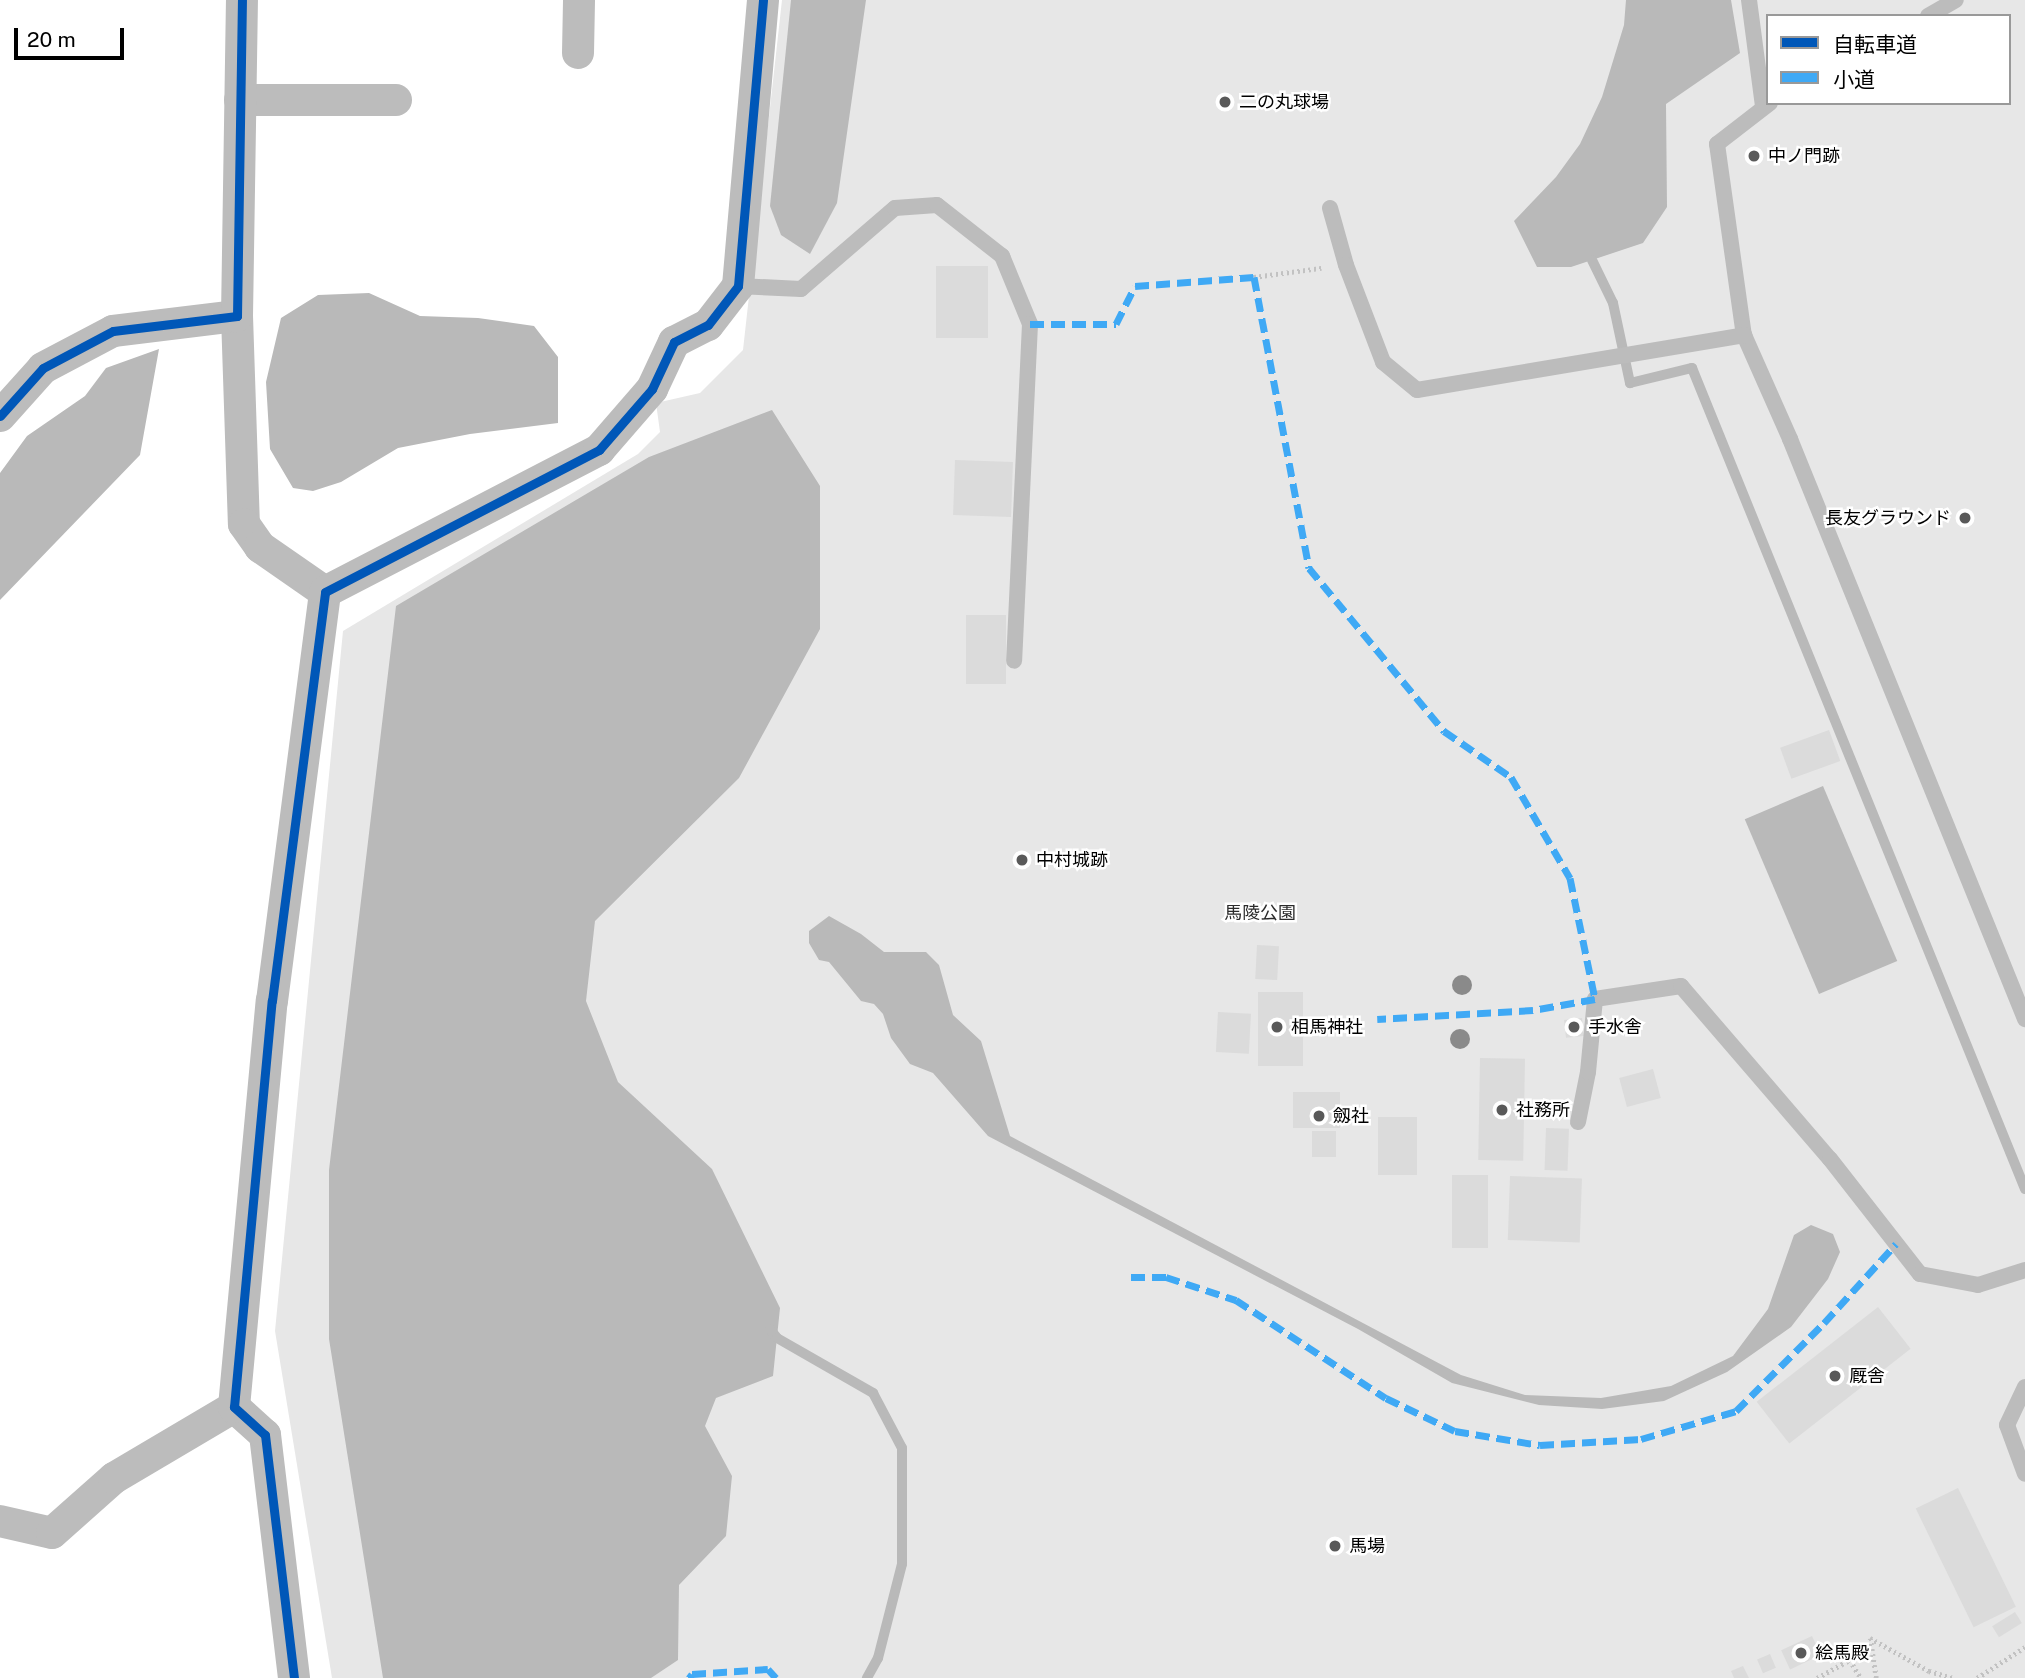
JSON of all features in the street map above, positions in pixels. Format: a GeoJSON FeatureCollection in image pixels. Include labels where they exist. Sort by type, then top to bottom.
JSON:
{"type":"FeatureCollection","features":[{"type":"Feature","properties":{"kind":"street"},"geometry":{"type":"LineString","coordinates":[[242,0],[237,316],[244,524],[260,547],[326,592]]}},
{"type":"Feature","properties":{"kind":"street"},"geometry":{"type":"LineString","coordinates":[[578,53],[579,0]]}},
{"type":"Feature","properties":{"kind":"street"},"geometry":{"type":"LineString","coordinates":[[326,592],[599,450],[652,389],[674,342],[708,325],[738,286],[763,0]]}},
{"type":"Feature","properties":{"kind":"street"},"geometry":{"type":"LineString","coordinates":[[240,100],[396,100]]}},
{"type":"Feature","properties":{"kind":"street"},"geometry":{"type":"LineString","coordinates":[[0,416],[43,368],[113,331],[237,316]]}},
{"type":"Feature","properties":{"kind":"street"},"geometry":{"type":"LineString","coordinates":[[234,1407],[272,1001],[326,592]]}},
{"type":"Feature","properties":{"kind":"street"},"geometry":{"type":"LineString","coordinates":[[0,1521],[52,1534],[114,1478],[234,1407]]}},
{"type":"Feature","properties":{"kind":"street"},"geometry":{"type":"LineString","coordinates":[[234,1407],[265,1435],[294,1678]]}},
{"type":"Feature","properties":{"kind":"lane"},"geometry":{"type":"LineString","coordinates":[[1749,0],[1766,99]]}},
{"type":"Feature","properties":{"kind":"lane"},"geometry":{"type":"LineString","coordinates":[[1932,14],[1956,0]]}},
{"type":"Feature","properties":{"kind":"lane"},"geometry":{"type":"LineString","coordinates":[[1767,105],[1717,144],[1744,335],[1790,439],[2025,1018]]}},
{"type":"Feature","properties":{"kind":"lane"},"geometry":{"type":"LineString","coordinates":[[738,286],[801,289],[895,208],[937,205],[1002,256],[1030,324],[1014,662]]}},
{"type":"Feature","properties":{"kind":"lane"},"geometry":{"type":"LineString","coordinates":[[1330,208],[1346,265],[1383,362],[1417,390],[1744,335]]}},
{"type":"Feature","properties":{"kind":"lane"},"geometry":{"type":"LineString","coordinates":[[1578,1122],[1588,1072],[1595,999],[1681,986],[1830,1159],[1920,1274],[1978,1285],[2025,1270]]}},
{"type":"Feature","properties":{"kind":"lane"},"geometry":{"type":"LineString","coordinates":[[2025,1387],[2007,1425],[2025,1474]]}},
{"type":"Feature","properties":{"kind":"path"},"geometry":{"type":"LineString","coordinates":[[1254,277],[1346,265]]}},
{"type":"Feature","properties":{"kind":"path"},"geometry":{"type":"LineString","coordinates":[[1875,1678],[1870,1638],[1929,1671],[1953,1678]]}},
{"type":"Feature","properties":{"kind":"path"},"geometry":{"type":"LineString","coordinates":[[1977,1678],[2025,1647]]}},
{"type":"Feature","properties":{"kind":"path"},"geometry":{"type":"LineString","coordinates":[[1817,1678],[1850,1660],[1861,1678]]}},
{"type":"Feature","properties":{"kind":"green space","name":"馬陵公園"},"geometry":{"type":"Polygon","coordinates":[[[782,0],[2025,0],[2025,1678],[332,1678],[275,1331],[343,631],[638,454],[660,432],[656,403],[700,393],[743,350],[782,0]]]}},
{"type":"Feature","properties":{"kind":"shaded area"},"geometry":{"type":"Polygon","coordinates":[[[791,0],[866,0],[837,203],[810,254],[781,235],[770,206],[791,0]]]}},
{"type":"Feature","properties":{"kind":"shaded area"},"geometry":{"type":"Polygon","coordinates":[[[1626,0],[1731,0],[1740,53],[1666,104],[1667,207],[1643,243],[1571,267],[1537,267],[1514,221],[1556,177],[1580,144],[1602,97],[1624,25],[1626,0]]]}},
{"type":"Feature","properties":{"kind":"shaded area"},"geometry":{"type":"Polygon","coordinates":[[[369,293],[420,316],[478,318],[534,326],[558,357],[558,423],[470,434],[398,448],[341,482],[313,491],[293,488],[270,449],[266,382],[281,318],[318,295],[369,293]]]}},
{"type":"Feature","properties":{"kind":"shaded area"},"geometry":{"type":"Polygon","coordinates":[[[159,349],[140,455],[0,600],[0,473],[27,436],[85,396],[106,368],[159,349]]]}},
{"type":"Feature","properties":{"kind":"shaded area"},"geometry":{"type":"Polygon","coordinates":[[[772,410],[820,486],[820,629],[739,778],[595,921],[586,1001],[618,1082],[712,1169],[780,1308],[773,1376],[716,1398],[705,1426],[732,1476],[726,1536],[679,1585],[678,1660],[651,1678],[383,1678],[329,1339],[329,1170],[396,606],[649,457],[772,410]]]}},
{"type":"Feature","properties":{"kind":"shaded area"},"geometry":{"type":"Polygon","coordinates":[[[1823,786],[1897,961],[1819,994],[1745,819],[1823,786]]]}},
{"type":"Feature","properties":{"kind":"shaded area"},"geometry":{"type":"Polygon","coordinates":[[[829,916],[861,934],[884,952],[926,952],[939,965],[953,1015],[981,1041],[1010,1136],[1461,1375],[1525,1395],[1601,1398],[1671,1386],[1733,1356],[1768,1309],[1794,1235],[1811,1225],[1833,1234],[1840,1252],[1828,1279],[1791,1327],[1727,1372],[1664,1401],[1602,1409],[1539,1405],[1452,1383],[1358,1329],[988,1136],[933,1073],[910,1064],[891,1038],[883,1014],[874,1004],[861,1001],[829,962],[819,960],[809,943],[809,931],[829,916]]]}},
{"type":"Feature","properties":{"kind":"building"},"geometry":{"type":"Polygon","coordinates":[[[936,266],[988,266],[988,338],[936,338],[936,266]]]}},
{"type":"Feature","properties":{"kind":"building"},"geometry":{"type":"Polygon","coordinates":[[[955,460],[1013,462],[1011,517],[953,515],[955,460]]]}},
{"type":"Feature","properties":{"kind":"building"},"geometry":{"type":"Polygon","coordinates":[[[966,615],[1006,615],[1006,684],[966,684],[966,615]]]}},
{"type":"Feature","properties":{"kind":"building"},"geometry":{"type":"Polygon","coordinates":[[[1829,730],[1840,761],[1791,779],[1780,748],[1829,730]]]}},
{"type":"Feature","properties":{"kind":"building"},"geometry":{"type":"Polygon","coordinates":[[[1257,945],[1279,946],[1277,980],[1255,979],[1257,945]]]}},
{"type":"Feature","properties":{"kind":"building","name":"相馬神社"},"geometry":{"type":"Polygon","coordinates":[[[1258,992],[1303,992],[1303,1066],[1258,1066],[1258,992]]]}},
{"type":"Feature","properties":{"kind":"building"},"geometry":{"type":"Polygon","coordinates":[[[1218,1012],[1251,1014],[1249,1054],[1216,1052],[1218,1012]]]}},
{"type":"Feature","properties":{"kind":"building","name":"手水舎"},"geometry":{"type":"Polygon","coordinates":[[[1582,1018],[1584,1036],[1566,1038],[1564,1020],[1582,1018]]]}},
{"type":"Feature","properties":{"kind":"building","name":"社務所"},"geometry":{"type":"Polygon","coordinates":[[[1480,1058],[1525,1059],[1523,1161],[1478,1160],[1480,1058]]]}},
{"type":"Feature","properties":{"kind":"building"},"geometry":{"type":"Polygon","coordinates":[[[1653,1069],[1661,1098],[1627,1107],[1619,1078],[1653,1069]]]}},
{"type":"Feature","properties":{"kind":"building","name":"劔社"},"geometry":{"type":"Polygon","coordinates":[[[1293,1092],[1340,1092],[1340,1128],[1293,1128],[1293,1092]]]}},
{"type":"Feature","properties":{"kind":"building"},"geometry":{"type":"Polygon","coordinates":[[[1378,1117],[1417,1117],[1417,1175],[1378,1175],[1378,1117]]]}},
{"type":"Feature","properties":{"kind":"building"},"geometry":{"type":"Polygon","coordinates":[[[1546,1128],[1569,1129],[1568,1171],[1545,1170],[1546,1128]]]}},
{"type":"Feature","properties":{"kind":"building"},"geometry":{"type":"Polygon","coordinates":[[[1312,1131],[1336,1131],[1336,1157],[1312,1157],[1312,1131]]]}},
{"type":"Feature","properties":{"kind":"building"},"geometry":{"type":"Polygon","coordinates":[[[1452,1175],[1488,1175],[1488,1248],[1452,1248],[1452,1175]]]}},
{"type":"Feature","properties":{"kind":"building"},"geometry":{"type":"Polygon","coordinates":[[[1510,1176],[1582,1179],[1580,1242],[1508,1240],[1510,1176]]]}},
{"type":"Feature","properties":{"kind":"building","name":"厩舎"},"geometry":{"type":"Polygon","coordinates":[[[1878,1307],[1911,1349],[1789,1444],[1757,1402],[1878,1307]]]}},
{"type":"Feature","properties":{"kind":"building"},"geometry":{"type":"Polygon","coordinates":[[[1958,1488],[2016,1607],[1974,1627],[1916,1509],[1958,1488]]]}},
{"type":"Feature","properties":{"kind":"building"},"geometry":{"type":"Polygon","coordinates":[[[2015,1612],[2022,1623],[1999,1637],[1992,1626],[2015,1612]]]}},
{"type":"Feature","properties":{"kind":"building","name":"絵馬殿"},"geometry":{"type":"Polygon","coordinates":[[[1812,1636],[1821,1655],[1790,1669],[1781,1650],[1812,1636]]]}},
{"type":"Feature","properties":{"kind":"building"},"geometry":{"type":"Polygon","coordinates":[[[1770,1654],[1776,1668],[1763,1673],[1757,1659],[1770,1654]]]}},
{"type":"Feature","properties":{"kind":"building"},"geometry":{"type":"Polygon","coordinates":[[[1743,1666],[1749,1678],[1734,1678],[1731,1671],[1743,1666]]]}},
{"type":"Feature","properties":{"kind":"waterway"},"geometry":{"type":"LineString","coordinates":[[1592,260],[1613,303],[1630,383],[1692,368],[2025,1189]]}},
{"type":"Feature","properties":{"kind":"waterway"},"geometry":{"type":"LineString","coordinates":[[770,1329],[777,1338],[873,1393],[902,1448],[902,1564],[878,1658],[867,1678]]}},
{"type":"Feature","properties":{"kind":"marked path"},"geometry":{"type":"LineString","coordinates":[[1030,324],[1116,324],[1135,286],[1254,277],[1309,568],[1444,731],[1511,777],[1570,878],[1595,999],[1533,1010],[1377,1019]]}},
{"type":"Feature","properties":{"kind":"marked path"},"geometry":{"type":"LineString","coordinates":[[1131,1277],[1166,1277],[1236,1300],[1386,1398],[1455,1431],[1540,1445],[1641,1439],[1736,1411],[1824,1323],[1896,1244]]}},
{"type":"Feature","properties":{"kind":"marked path"},"geometry":{"type":"LineString","coordinates":[[689,1678],[692,1674],[768,1669],[776,1678]]}},
{"type":"Feature","properties":{"kind":"cycle path"},"geometry":{"type":"LineString","coordinates":[[0,416],[43,368],[113,331],[237,316],[242,0]]}},
{"type":"Feature","properties":{"kind":"cycle path"},"geometry":{"type":"LineString","coordinates":[[294,1678],[265,1435],[234,1407],[272,1001],[325,592],[599,450],[652,389],[674,342],[708,325],[738,286],[763,0]]}},
{"type":"Feature","properties":{"kind":"place","name":"二の丸球場"},"geometry":{"type":"Point","coordinates":[1225,102]}},
{"type":"Feature","properties":{"kind":"place","name":"中ノ門跡"},"geometry":{"type":"Point","coordinates":[1754,156]}},
{"type":"Feature","properties":{"kind":"place","name":"長友グラウンド"},"geometry":{"type":"Point","coordinates":[1965,518]}},
{"type":"Feature","properties":{"kind":"place","name":"中村城跡"},"geometry":{"type":"Point","coordinates":[1022,860]}},
{"type":"Feature","properties":{"kind":"place","name":"相馬神社"},"geometry":{"type":"Point","coordinates":[1277,1027]}},
{"type":"Feature","properties":{"kind":"place","name":"手水舎"},"geometry":{"type":"Point","coordinates":[1574,1027]}},
{"type":"Feature","properties":{"kind":"place","name":"社務所"},"geometry":{"type":"Point","coordinates":[1502,1110]}},
{"type":"Feature","properties":{"kind":"place","name":"劔社"},"geometry":{"type":"Point","coordinates":[1319,1116]}},
{"type":"Feature","properties":{"kind":"place","name":"厩舎"},"geometry":{"type":"Point","coordinates":[1835,1376]}},
{"type":"Feature","properties":{"kind":"place","name":"馬場"},"geometry":{"type":"Point","coordinates":[1335,1546]}},
{"type":"Feature","properties":{"kind":"place","name":"絵馬殿"},"geometry":{"type":"Point","coordinates":[1801,1653]}}]}
